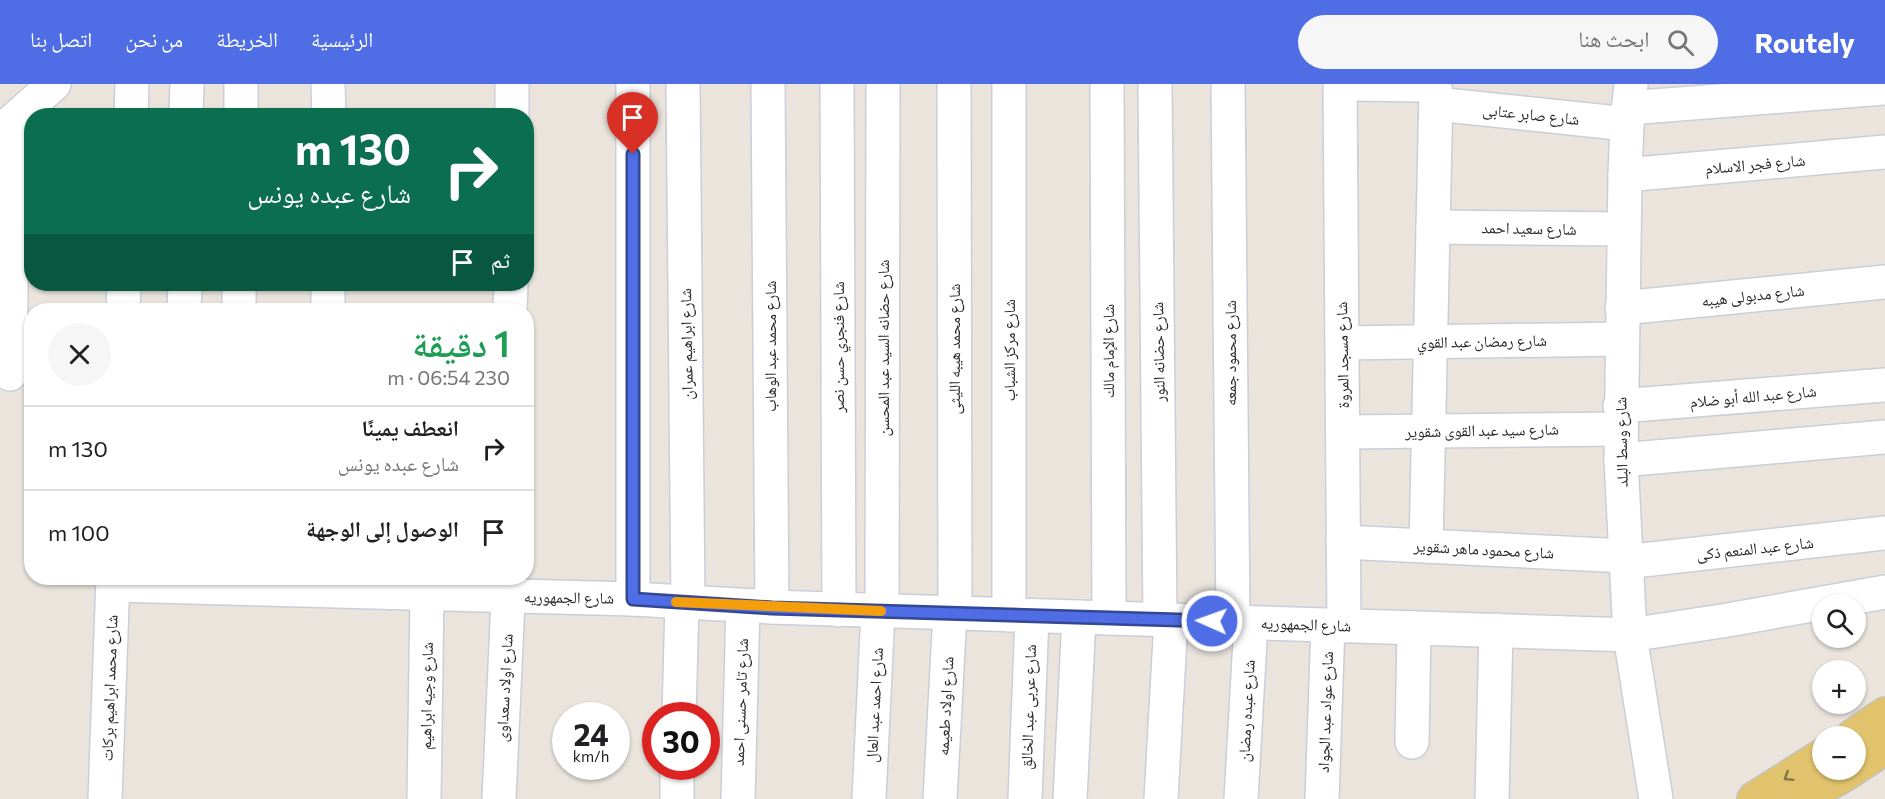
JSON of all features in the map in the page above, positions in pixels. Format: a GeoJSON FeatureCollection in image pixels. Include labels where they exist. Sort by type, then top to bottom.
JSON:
{"type":"FeatureCollection","features":[{"type":"Feature","properties":{"kind":"main road"},"geometry":{"type":"LineString","coordinates":[[1866,727],[1885,714]]}},
{"type":"Feature","properties":{"kind":"main road"},"geometry":{"type":"LineString","coordinates":[[1866,760],[1885,748]]}},
{"type":"Feature","properties":{"kind":"main road"},"geometry":{"type":"LineString","coordinates":[[1754,799],[1812,762]]}},
{"type":"Feature","properties":{"kind":"main road"},"geometry":{"type":"LineString","coordinates":[[1803,799],[1835,780]]}},
{"type":"Feature","properties":{"kind":"street"},"geometry":{"type":"LineString","coordinates":[[28,108],[54,84]]}},
{"type":"Feature","properties":{"kind":"street"},"geometry":{"type":"LineString","coordinates":[[131,108],[132,84]]}},
{"type":"Feature","properties":{"kind":"street"},"geometry":{"type":"LineString","coordinates":[[186,108],[187,84]]}},
{"type":"Feature","properties":{"kind":"street"},"geometry":{"type":"LineString","coordinates":[[241,84],[241,108]]}},
{"type":"Feature","properties":{"kind":"street"},"geometry":{"type":"LineString","coordinates":[[328,84],[328,108]]}},
{"type":"Feature","properties":{"kind":"street"},"geometry":{"type":"LineString","coordinates":[[512,84],[512,108]]}},
{"type":"Feature","properties":{"kind":"street"},"geometry":{"type":"LineString","coordinates":[[633,84],[633,599]]}},
{"type":"Feature","properties":{"kind":"street","name":"شارع ابراهيم عمران"},"geometry":{"type":"LineString","coordinates":[[680,702],[685,603],[683,84]]}},
{"type":"Feature","properties":{"kind":"street","name":"شارع محمد عبد الوهاب"},"geometry":{"type":"LineString","coordinates":[[757,607],[768,84]]}},
{"type":"Feature","properties":{"kind":"street","name":"شارع فنجري حسن نصر"},"geometry":{"type":"LineString","coordinates":[[837,84],[839,610]]}},
{"type":"Feature","properties":{"kind":"street","name":"شارع حضانه السيد عبد المحسن"},"geometry":{"type":"LineString","coordinates":[[880,611],[883,84]]}},
{"type":"Feature","properties":{"kind":"street","name":"شارع محمد هيبه الليثى"},"geometry":{"type":"LineString","coordinates":[[952,613],[954,84]]}},
{"type":"Feature","properties":{"kind":"street","name":"شارع مركز الشباب"},"geometry":{"type":"LineString","coordinates":[[1009,84],[1021,615]]}},
{"type":"Feature","properties":{"kind":"street","name":"شارع الإمام مالك"},"geometry":{"type":"LineString","coordinates":[[1070,799],[1094,618],[1107,84]]}},
{"type":"Feature","properties":{"kind":"street","name":"شارع حضانه النور"},"geometry":{"type":"LineString","coordinates":[[1155,84],[1165,620],[1161,799]]}},
{"type":"Feature","properties":{"kind":"street","name":"شارع محمود جمعه"},"geometry":{"type":"LineString","coordinates":[[1228,84],[1242,622]]}},
{"type":"Feature","properties":{"kind":"street","name":"شارع مسجد المروة"},"geometry":{"type":"LineString","coordinates":[[1336,625],[1343,542],[1340,84]]}},
{"type":"Feature","properties":{"kind":"street"},"geometry":{"type":"LineString","coordinates":[[1352,84],[1431,86],[1436,92],[1426,546]]}},
{"type":"Feature","properties":{"kind":"street","name":"شارع صابر عتابى"},"geometry":{"type":"LineString","coordinates":[[1436,104],[1629,105],[1885,88]]}},
{"type":"Feature","properties":{"kind":"street","name":"شارع وسط البلد"},"geometry":{"type":"LineString","coordinates":[[1629,105],[1625,175],[1620,432],[1630,635],[1656,799]]}},
{"type":"Feature","properties":{"kind":"street"},"geometry":{"type":"LineString","coordinates":[[10,374],[7,127],[24,111]]}},
{"type":"Feature","properties":{"kind":"street","name":"شارع فجر الاسلام"},"geometry":{"type":"LineString","coordinates":[[1625,175],[1885,152]]}},
{"type":"Feature","properties":{"kind":"street","name":"شارع سعيد احمد"},"geometry":{"type":"LineString","coordinates":[[1433,227],[1624,229]]}},
{"type":"Feature","properties":{"kind":"street","name":"شارع مدبولى هيبه"},"geometry":{"type":"LineString","coordinates":[[1622,323],[1885,282]]}},
{"type":"Feature","properties":{"kind":"street","name":"شارع رمضان عبد القوي"},"geometry":{"type":"LineString","coordinates":[[1342,343],[1431,342],[1622,323]]}},
{"type":"Feature","properties":{"kind":"street","name":"شارع عبد الله أبو ضلام"},"geometry":{"type":"LineString","coordinates":[[1620,432],[1885,385]]}},
{"type":"Feature","properties":{"kind":"street","name":"شارع سيد عبد القوى شقوير"},"geometry":{"type":"LineString","coordinates":[[1343,432],[1620,432]]}},
{"type":"Feature","properties":{"kind":"street"},"geometry":{"type":"LineString","coordinates":[[1620,432],[1885,437]]}},
{"type":"Feature","properties":{"kind":"street","name":"شارع عبد المنعم ذكى"},"geometry":{"type":"LineString","coordinates":[[1625,559],[1885,533]]}},
{"type":"Feature","properties":{"kind":"street","name":"شارع محمود ماهر شقوير"},"geometry":{"type":"LineString","coordinates":[[1343,542],[1625,559]]}},
{"type":"Feature","properties":{"kind":"street","name":"شارع محمد ابراهيم بركات"},"geometry":{"type":"LineString","coordinates":[[105,799],[113,585]]}},
{"type":"Feature","properties":{"kind":"street","name":"شارع الجمهوريه"},"geometry":{"type":"LineString","coordinates":[[336,585],[427,593],[509,587],[633,599],[757,607],[1630,635],[1885,592]]}},
{"type":"Feature","properties":{"kind":"street","name":"شارع اولاد سعداوى"},"geometry":{"type":"LineString","coordinates":[[499,799],[509,587]]}},
{"type":"Feature","properties":{"kind":"street","name":"شارع وجيه ابراهيم"},"geometry":{"type":"LineString","coordinates":[[424,799],[427,593]]}},
{"type":"Feature","properties":{"kind":"street","name":"شارع تامر حسنى احمد"},"geometry":{"type":"LineString","coordinates":[[738,799],[757,607]]}},
{"type":"Feature","properties":{"kind":"street","name":"شارع احمد عبد العال"},"geometry":{"type":"LineString","coordinates":[[869,799],[880,611]]}},
{"type":"Feature","properties":{"kind":"street","name":"شارع اولاد طعيمه"},"geometry":{"type":"LineString","coordinates":[[940,799],[952,613]]}},
{"type":"Feature","properties":{"kind":"street","name":"شارع عربى عبد الخالق"},"geometry":{"type":"LineString","coordinates":[[1021,615],[1024,799]]}},
{"type":"Feature","properties":{"kind":"street","name":"شارع عبده رمضان"},"geometry":{"type":"LineString","coordinates":[[1241,799],[1242,622]]}},
{"type":"Feature","properties":{"kind":"street","name":"شارع عواد عبد الجواد"},"geometry":{"type":"LineString","coordinates":[[1322,799],[1336,625]]}},
{"type":"Feature","properties":{"kind":"street"},"geometry":{"type":"LineString","coordinates":[[1412,742],[1414,628]]}},
{"type":"Feature","properties":{"kind":"street"},"geometry":{"type":"LineString","coordinates":[[1492,799],[1496,630]]}},
{"type":"Feature","properties":{"kind":"street"},"geometry":{"type":"LineString","coordinates":[[676,799],[677,780]]}},
{"type":"Feature","properties":{"kind":"slow traffic"},"geometry":{"type":"LineString","coordinates":[[676,602],[881,611]]}},
{"type":"Feature","properties":{"kind":"route"},"geometry":{"type":"LineString","coordinates":[[633,154],[633,599],[772,608],[1212,621]]}}]}
